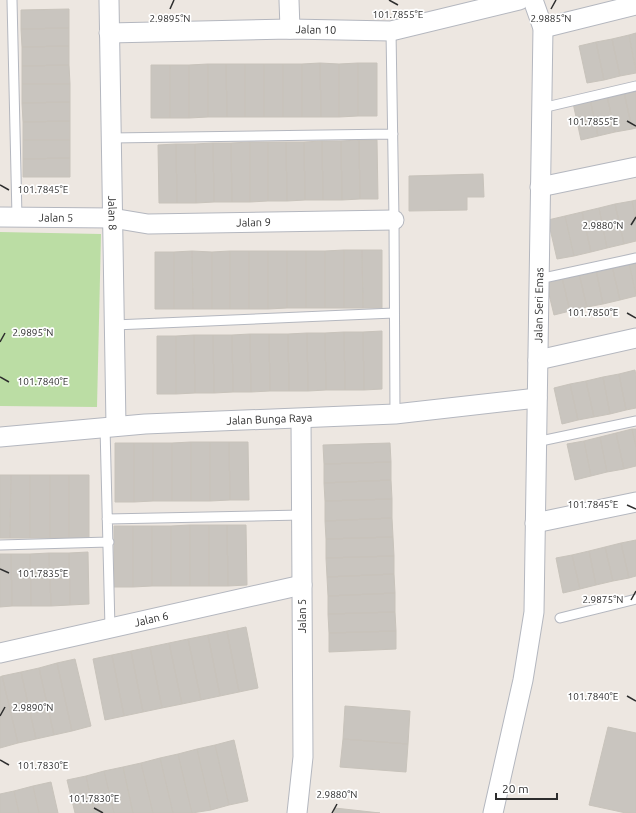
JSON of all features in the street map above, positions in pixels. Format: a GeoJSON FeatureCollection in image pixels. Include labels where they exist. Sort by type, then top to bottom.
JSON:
{"type":"FeatureCollection","features":[{"type":"Feature","properties":{"kind":"street","name":"Jalan 8"},"geometry":{"type":"LineString","coordinates":[[109,0],[114,325],[110,426]]}},
{"type":"Feature","properties":{"kind":"street"},"geometry":{"type":"LineString","coordinates":[[289,0],[290,29]]}},
{"type":"Feature","properties":{"kind":"street","name":"Jalan 10"},"geometry":{"type":"LineString","coordinates":[[109,33],[290,29],[391,31],[519,0]]}},
{"type":"Feature","properties":{"kind":"street","name":"Jalan Seri Emas"},"geometry":{"type":"LineString","coordinates":[[493,813],[523,680],[534,612],[543,28],[533,0]]}},
{"type":"Feature","properties":{"kind":"street"},"geometry":{"type":"LineString","coordinates":[[543,28],[636,5]]}},
{"type":"Feature","properties":{"kind":"street"},"geometry":{"type":"LineString","coordinates":[[540,187],[636,167]]}},
{"type":"Feature","properties":{"kind":"street","name":"Jalan 5"},"geometry":{"type":"LineString","coordinates":[[8,217],[112,218]]}},
{"type":"Feature","properties":{"kind":"street","name":"Jalan 9"},"geometry":{"type":"LineString","coordinates":[[112,218],[148,224],[394,220]]}},
{"type":"Feature","properties":{"kind":"street"},"geometry":{"type":"LineString","coordinates":[[538,360],[636,338]]}},
{"type":"Feature","properties":{"kind":"street","name":"Jalan Bunga Raya"},"geometry":{"type":"LineString","coordinates":[[0,437],[110,426],[395,414],[537,398]]}},
{"type":"Feature","properties":{"kind":"street","name":"Jalan 5"},"geometry":{"type":"LineString","coordinates":[[297,813],[303,757],[301,419]]}},
{"type":"Feature","properties":{"kind":"street"},"geometry":{"type":"LineString","coordinates":[[535,523],[636,502]]}},
{"type":"Feature","properties":{"kind":"street","name":"Jalan 6"},"geometry":{"type":"LineString","coordinates":[[0,653],[302,585]]}},
{"type":"Feature","properties":{"kind":"lane"},"geometry":{"type":"LineString","coordinates":[[8,217],[12,0]]}},
{"type":"Feature","properties":{"kind":"lane"},"geometry":{"type":"LineString","coordinates":[[391,31],[395,414]]}},
{"type":"Feature","properties":{"kind":"lane"},"geometry":{"type":"LineString","coordinates":[[542,108],[636,86]]}},
{"type":"Feature","properties":{"kind":"lane"},"geometry":{"type":"LineString","coordinates":[[111,138],[393,134]]}},
{"type":"Feature","properties":{"kind":"lane"},"geometry":{"type":"LineString","coordinates":[[539,280],[636,258]]}},
{"type":"Feature","properties":{"kind":"lane"},"geometry":{"type":"LineString","coordinates":[[114,325],[394,313]]}},
{"type":"Feature","properties":{"kind":"lane"},"geometry":{"type":"LineString","coordinates":[[536,442],[636,421]]}},
{"type":"Feature","properties":{"kind":"lane"},"geometry":{"type":"LineString","coordinates":[[110,426],[107,519],[109,542],[110,628]]}},
{"type":"Feature","properties":{"kind":"lane"},"geometry":{"type":"LineString","coordinates":[[107,519],[302,515]]}},
{"type":"Feature","properties":{"kind":"lane"},"geometry":{"type":"LineString","coordinates":[[0,545],[109,542]]}},
{"type":"Feature","properties":{"kind":"lane"},"geometry":{"type":"LineString","coordinates":[[560,618],[636,599]]}},
{"type":"Feature","properties":{"kind":"green space"},"geometry":{"type":"Polygon","coordinates":[[[0,232],[101,234],[97,407],[0,406],[0,232]]]}},
{"type":"Feature","properties":{"kind":"building"},"geometry":{"type":"Polygon","coordinates":[[[69,9],[69,28],[21,29],[21,10],[69,9]]]}},
{"type":"Feature","properties":{"kind":"building"},"geometry":{"type":"Polygon","coordinates":[[[69,28],[69,46],[22,47],[21,29],[69,28]]]}},
{"type":"Feature","properties":{"kind":"building"},"geometry":{"type":"Polygon","coordinates":[[[636,33],[636,70],[629,35],[636,33]]]}},
{"type":"Feature","properties":{"kind":"building"},"geometry":{"type":"Polygon","coordinates":[[[629,35],[636,73],[620,76],[612,39],[629,35]]]}},
{"type":"Feature","properties":{"kind":"building"},"geometry":{"type":"Polygon","coordinates":[[[612,39],[620,76],[604,80],[596,42],[612,39]]]}},
{"type":"Feature","properties":{"kind":"building"},"geometry":{"type":"Polygon","coordinates":[[[596,42],[604,80],[587,83],[579,46],[596,42]]]}},
{"type":"Feature","properties":{"kind":"building"},"geometry":{"type":"Polygon","coordinates":[[[69,46],[69,65],[22,66],[22,47],[69,46]]]}},
{"type":"Feature","properties":{"kind":"building"},"geometry":{"type":"Polygon","coordinates":[[[320,63],[321,117],[302,117],[302,64],[320,63]]]}},
{"type":"Feature","properties":{"kind":"building"},"geometry":{"type":"Polygon","coordinates":[[[320,63],[339,64],[339,117],[321,117],[320,63]]]}},
{"type":"Feature","properties":{"kind":"building"},"geometry":{"type":"Polygon","coordinates":[[[358,63],[358,116],[339,117],[339,64],[358,63]]]}},
{"type":"Feature","properties":{"kind":"building"},"geometry":{"type":"Polygon","coordinates":[[[358,63],[377,63],[377,116],[358,116],[358,63]]]}},
{"type":"Feature","properties":{"kind":"building"},"geometry":{"type":"Polygon","coordinates":[[[208,64],[208,117],[189,118],[189,65],[208,64]]]}},
{"type":"Feature","properties":{"kind":"building"},"geometry":{"type":"Polygon","coordinates":[[[208,64],[226,64],[227,117],[208,117],[208,64]]]}},
{"type":"Feature","properties":{"kind":"building"},"geometry":{"type":"Polygon","coordinates":[[[226,64],[245,64],[245,117],[227,117],[226,64]]]}},
{"type":"Feature","properties":{"kind":"building"},"geometry":{"type":"Polygon","coordinates":[[[245,64],[264,64],[264,117],[245,117],[245,64]]]}},
{"type":"Feature","properties":{"kind":"building"},"geometry":{"type":"Polygon","coordinates":[[[264,64],[283,64],[283,117],[264,117],[264,64]]]}},
{"type":"Feature","properties":{"kind":"building"},"geometry":{"type":"Polygon","coordinates":[[[283,64],[302,64],[302,117],[283,117],[283,64]]]}},
{"type":"Feature","properties":{"kind":"building"},"geometry":{"type":"Polygon","coordinates":[[[69,65],[70,84],[22,84],[22,66],[69,65]]]}},
{"type":"Feature","properties":{"kind":"building"},"geometry":{"type":"Polygon","coordinates":[[[151,65],[170,65],[170,118],[151,118],[151,65]]]}},
{"type":"Feature","properties":{"kind":"building"},"geometry":{"type":"Polygon","coordinates":[[[170,65],[189,65],[189,118],[170,118],[170,65]]]}},
{"type":"Feature","properties":{"kind":"building"},"geometry":{"type":"Polygon","coordinates":[[[22,84],[70,84],[70,102],[22,103],[22,84]]]}},
{"type":"Feature","properties":{"kind":"building"},"geometry":{"type":"Polygon","coordinates":[[[636,89],[636,128],[632,129],[624,92],[636,89]]]}},
{"type":"Feature","properties":{"kind":"building"},"geometry":{"type":"Polygon","coordinates":[[[624,92],[632,129],[615,132],[607,96],[624,92]]]}},
{"type":"Feature","properties":{"kind":"building"},"geometry":{"type":"Polygon","coordinates":[[[607,96],[615,132],[598,136],[590,99],[607,96]]]}},
{"type":"Feature","properties":{"kind":"building"},"geometry":{"type":"Polygon","coordinates":[[[590,99],[598,136],[581,140],[573,103],[590,99]]]}},
{"type":"Feature","properties":{"kind":"building"},"geometry":{"type":"Polygon","coordinates":[[[70,102],[70,121],[23,122],[22,103],[70,102]]]}},
{"type":"Feature","properties":{"kind":"building"},"geometry":{"type":"Polygon","coordinates":[[[70,121],[70,140],[23,140],[23,122],[70,121]]]}},
{"type":"Feature","properties":{"kind":"building"},"geometry":{"type":"Polygon","coordinates":[[[23,140],[70,140],[70,158],[23,159],[23,140]]]}},
{"type":"Feature","properties":{"kind":"building"},"geometry":{"type":"Polygon","coordinates":[[[359,140],[377,140],[378,199],[360,199],[359,140]]]}},
{"type":"Feature","properties":{"kind":"building"},"geometry":{"type":"Polygon","coordinates":[[[359,140],[360,199],[342,200],[341,141],[359,140]]]}},
{"type":"Feature","properties":{"kind":"building"},"geometry":{"type":"Polygon","coordinates":[[[322,141],[341,141],[342,200],[323,200],[322,141]]]}},
{"type":"Feature","properties":{"kind":"building"},"geometry":{"type":"Polygon","coordinates":[[[322,141],[323,200],[305,200],[304,142],[322,141]]]}},
{"type":"Feature","properties":{"kind":"building"},"geometry":{"type":"Polygon","coordinates":[[[250,142],[268,142],[268,201],[250,202],[250,142]]]}},
{"type":"Feature","properties":{"kind":"building"},"geometry":{"type":"Polygon","coordinates":[[[250,142],[250,202],[232,202],[231,143],[250,142]]]}},
{"type":"Feature","properties":{"kind":"building"},"geometry":{"type":"Polygon","coordinates":[[[268,142],[286,142],[287,201],[268,201],[268,142]]]}},
{"type":"Feature","properties":{"kind":"building"},"geometry":{"type":"Polygon","coordinates":[[[286,142],[304,142],[305,200],[287,201],[286,142]]]}},
{"type":"Feature","properties":{"kind":"building"},"geometry":{"type":"Polygon","coordinates":[[[213,143],[231,143],[232,202],[214,202],[213,143]]]}},
{"type":"Feature","properties":{"kind":"building"},"geometry":{"type":"Polygon","coordinates":[[[213,143],[214,202],[196,203],[195,144],[213,143]]]}},
{"type":"Feature","properties":{"kind":"building"},"geometry":{"type":"Polygon","coordinates":[[[176,144],[195,144],[196,203],[177,203],[176,144]]]}},
{"type":"Feature","properties":{"kind":"building"},"geometry":{"type":"Polygon","coordinates":[[[176,144],[177,203],[159,203],[158,145],[176,144]]]}},
{"type":"Feature","properties":{"kind":"building"},"geometry":{"type":"Polygon","coordinates":[[[70,158],[70,177],[23,177],[23,159],[70,158]]]}},
{"type":"Feature","properties":{"kind":"building"},"geometry":{"type":"Polygon","coordinates":[[[483,174],[484,197],[467,197],[467,210],[409,211],[409,176],[483,174]]]}},
{"type":"Feature","properties":{"kind":"building"},"geometry":{"type":"Polygon","coordinates":[[[636,200],[636,219],[632,201],[636,200]]]}},
{"type":"Feature","properties":{"kind":"building"},"geometry":{"type":"Polygon","coordinates":[[[632,201],[636,219],[636,241],[624,244],[615,204],[632,201]]]}},
{"type":"Feature","properties":{"kind":"building"},"geometry":{"type":"Polygon","coordinates":[[[615,204],[624,244],[607,248],[599,208],[615,204]]]}},
{"type":"Feature","properties":{"kind":"building"},"geometry":{"type":"Polygon","coordinates":[[[599,208],[607,248],[591,252],[582,212],[599,208]]]}},
{"type":"Feature","properties":{"kind":"building"},"geometry":{"type":"Polygon","coordinates":[[[582,212],[591,252],[574,256],[565,216],[582,212]]]}},
{"type":"Feature","properties":{"kind":"building"},"geometry":{"type":"Polygon","coordinates":[[[565,216],[574,256],[557,259],[548,220],[565,216]]]}},
{"type":"Feature","properties":{"kind":"building"},"geometry":{"type":"Polygon","coordinates":[[[344,250],[344,308],[325,308],[325,251],[344,250]]]}},
{"type":"Feature","properties":{"kind":"building"},"geometry":{"type":"Polygon","coordinates":[[[344,250],[362,250],[363,308],[344,308],[344,250]]]}},
{"type":"Feature","properties":{"kind":"building"},"geometry":{"type":"Polygon","coordinates":[[[362,250],[382,250],[382,308],[363,308],[362,250]]]}},
{"type":"Feature","properties":{"kind":"building"},"geometry":{"type":"Polygon","coordinates":[[[192,251],[193,309],[174,309],[174,252],[192,251]]]}},
{"type":"Feature","properties":{"kind":"building"},"geometry":{"type":"Polygon","coordinates":[[[192,251],[212,252],[212,309],[193,309],[192,251]]]}},
{"type":"Feature","properties":{"kind":"building"},"geometry":{"type":"Polygon","coordinates":[[[230,251],[230,309],[212,309],[212,252],[230,251]]]}},
{"type":"Feature","properties":{"kind":"building"},"geometry":{"type":"Polygon","coordinates":[[[230,251],[249,251],[249,309],[230,309],[230,251]]]}},
{"type":"Feature","properties":{"kind":"building"},"geometry":{"type":"Polygon","coordinates":[[[249,251],[268,251],[268,309],[249,309],[249,251]]]}},
{"type":"Feature","properties":{"kind":"building"},"geometry":{"type":"Polygon","coordinates":[[[268,251],[287,251],[287,308],[268,309],[268,251]]]}},
{"type":"Feature","properties":{"kind":"building"},"geometry":{"type":"Polygon","coordinates":[[[287,251],[306,251],[306,308],[287,308],[287,251]]]}},
{"type":"Feature","properties":{"kind":"building"},"geometry":{"type":"Polygon","coordinates":[[[306,251],[325,251],[325,308],[306,308],[306,251]]]}},
{"type":"Feature","properties":{"kind":"building"},"geometry":{"type":"Polygon","coordinates":[[[155,252],[174,252],[174,309],[155,309],[155,252]]]}},
{"type":"Feature","properties":{"kind":"building"},"geometry":{"type":"Polygon","coordinates":[[[636,261],[636,294],[629,263],[636,261]]]}},
{"type":"Feature","properties":{"kind":"building"},"geometry":{"type":"Polygon","coordinates":[[[629,263],[636,296],[620,300],[612,266],[629,263]]]}},
{"type":"Feature","properties":{"kind":"building"},"geometry":{"type":"Polygon","coordinates":[[[612,266],[620,300],[603,304],[596,270],[612,266]]]}},
{"type":"Feature","properties":{"kind":"building"},"geometry":{"type":"Polygon","coordinates":[[[596,270],[603,304],[587,307],[579,274],[596,270]]]}},
{"type":"Feature","properties":{"kind":"building"},"geometry":{"type":"Polygon","coordinates":[[[579,274],[587,307],[570,311],[562,278],[579,274]]]}},
{"type":"Feature","properties":{"kind":"building"},"geometry":{"type":"Polygon","coordinates":[[[562,278],[570,311],[554,315],[546,282],[562,278]]]}},
{"type":"Feature","properties":{"kind":"building"},"geometry":{"type":"Polygon","coordinates":[[[382,331],[382,389],[364,390],[363,332],[382,331]]]}},
{"type":"Feature","properties":{"kind":"building"},"geometry":{"type":"Polygon","coordinates":[[[344,332],[363,332],[364,390],[345,390],[344,332]]]}},
{"type":"Feature","properties":{"kind":"building"},"geometry":{"type":"Polygon","coordinates":[[[344,332],[345,390],[326,390],[325,333],[344,332]]]}},
{"type":"Feature","properties":{"kind":"building"},"geometry":{"type":"Polygon","coordinates":[[[307,333],[325,333],[326,390],[308,391],[307,333]]]}},
{"type":"Feature","properties":{"kind":"building"},"geometry":{"type":"Polygon","coordinates":[[[307,333],[308,391],[289,391],[288,334],[307,333]]]}},
{"type":"Feature","properties":{"kind":"building"},"geometry":{"type":"Polygon","coordinates":[[[250,334],[269,334],[270,391],[251,392],[250,334]]]}},
{"type":"Feature","properties":{"kind":"building"},"geometry":{"type":"Polygon","coordinates":[[[250,334],[251,392],[233,392],[232,335],[250,334]]]}},
{"type":"Feature","properties":{"kind":"building"},"geometry":{"type":"Polygon","coordinates":[[[269,334],[288,334],[289,391],[270,391],[269,334]]]}},
{"type":"Feature","properties":{"kind":"building"},"geometry":{"type":"Polygon","coordinates":[[[194,335],[213,335],[214,393],[195,393],[194,335]]]}},
{"type":"Feature","properties":{"kind":"building"},"geometry":{"type":"Polygon","coordinates":[[[194,335],[195,393],[176,394],[176,336],[194,335]]]}},
{"type":"Feature","properties":{"kind":"building"},"geometry":{"type":"Polygon","coordinates":[[[213,335],[232,335],[233,392],[214,393],[213,335]]]}},
{"type":"Feature","properties":{"kind":"building"},"geometry":{"type":"Polygon","coordinates":[[[157,336],[176,336],[176,394],[157,394],[157,336]]]}},
{"type":"Feature","properties":{"kind":"building"},"geometry":{"type":"Polygon","coordinates":[[[635,370],[636,408],[626,410],[619,374],[635,370]]]}},
{"type":"Feature","properties":{"kind":"building"},"geometry":{"type":"Polygon","coordinates":[[[619,374],[626,410],[610,414],[603,377],[619,374]]]}},
{"type":"Feature","properties":{"kind":"building"},"geometry":{"type":"Polygon","coordinates":[[[603,377],[610,414],[594,417],[586,381],[603,377]]]}},
{"type":"Feature","properties":{"kind":"building"},"geometry":{"type":"Polygon","coordinates":[[[586,381],[594,417],[578,420],[570,384],[586,381]]]}},
{"type":"Feature","properties":{"kind":"building"},"geometry":{"type":"Polygon","coordinates":[[[570,384],[578,420],[562,424],[554,388],[570,384]]]}},
{"type":"Feature","properties":{"kind":"building"},"geometry":{"type":"Polygon","coordinates":[[[632,429],[636,429],[636,447],[632,429]]]}},
{"type":"Feature","properties":{"kind":"building"},"geometry":{"type":"Polygon","coordinates":[[[632,429],[636,447],[636,466],[624,469],[616,433],[632,429]]]}},
{"type":"Feature","properties":{"kind":"building"},"geometry":{"type":"Polygon","coordinates":[[[616,433],[624,469],[607,472],[600,437],[616,433]]]}},
{"type":"Feature","properties":{"kind":"building"},"geometry":{"type":"Polygon","coordinates":[[[600,437],[607,472],[591,476],[584,441],[600,437]]]}},
{"type":"Feature","properties":{"kind":"building"},"geometry":{"type":"Polygon","coordinates":[[[584,441],[591,476],[575,480],[567,444],[584,441]]]}},
{"type":"Feature","properties":{"kind":"building"},"geometry":{"type":"Polygon","coordinates":[[[191,442],[191,501],[172,501],[172,443],[191,442]]]}},
{"type":"Feature","properties":{"kind":"building"},"geometry":{"type":"Polygon","coordinates":[[[191,442],[210,442],[210,501],[191,501],[191,442]]]}},
{"type":"Feature","properties":{"kind":"building"},"geometry":{"type":"Polygon","coordinates":[[[210,442],[229,442],[230,500],[210,501],[210,442]]]}},
{"type":"Feature","properties":{"kind":"building"},"geometry":{"type":"Polygon","coordinates":[[[229,442],[248,442],[249,500],[230,500],[229,442]]]}},
{"type":"Feature","properties":{"kind":"building"},"geometry":{"type":"Polygon","coordinates":[[[115,443],[134,443],[134,502],[115,502],[115,443]]]}},
{"type":"Feature","properties":{"kind":"building"},"geometry":{"type":"Polygon","coordinates":[[[134,443],[153,443],[153,501],[134,502],[134,443]]]}},
{"type":"Feature","properties":{"kind":"building"},"geometry":{"type":"Polygon","coordinates":[[[153,443],[172,443],[172,501],[153,501],[153,443]]]}},
{"type":"Feature","properties":{"kind":"building"},"geometry":{"type":"Polygon","coordinates":[[[390,443],[391,462],[324,464],[323,445],[390,443]]]}},
{"type":"Feature","properties":{"kind":"building"},"geometry":{"type":"Polygon","coordinates":[[[391,462],[391,480],[324,483],[324,464],[391,462]]]}},
{"type":"Feature","properties":{"kind":"building"},"geometry":{"type":"Polygon","coordinates":[[[0,475],[11,475],[10,538],[0,538],[0,475]]]}},
{"type":"Feature","properties":{"kind":"building"},"geometry":{"type":"Polygon","coordinates":[[[11,475],[30,475],[30,538],[10,538],[11,475]]]}},
{"type":"Feature","properties":{"kind":"building"},"geometry":{"type":"Polygon","coordinates":[[[30,475],[50,475],[50,538],[30,538],[30,475]]]}},
{"type":"Feature","properties":{"kind":"building"},"geometry":{"type":"Polygon","coordinates":[[[50,475],[69,475],[69,538],[50,538],[50,475]]]}},
{"type":"Feature","properties":{"kind":"building"},"geometry":{"type":"Polygon","coordinates":[[[69,475],[89,475],[89,538],[69,538],[69,475]]]}},
{"type":"Feature","properties":{"kind":"building"},"geometry":{"type":"Polygon","coordinates":[[[391,480],[392,499],[325,501],[324,483],[391,480]]]}},
{"type":"Feature","properties":{"kind":"building"},"geometry":{"type":"Polygon","coordinates":[[[392,499],[392,518],[325,521],[325,501],[392,499]]]}},
{"type":"Feature","properties":{"kind":"building"},"geometry":{"type":"Polygon","coordinates":[[[392,518],[393,537],[326,539],[325,521],[392,518]]]}},
{"type":"Feature","properties":{"kind":"building"},"geometry":{"type":"Polygon","coordinates":[[[190,525],[209,525],[209,586],[190,586],[190,525]]]}},
{"type":"Feature","properties":{"kind":"building"},"geometry":{"type":"Polygon","coordinates":[[[190,525],[190,586],[171,586],[171,526],[190,525]]]}},
{"type":"Feature","properties":{"kind":"building"},"geometry":{"type":"Polygon","coordinates":[[[209,525],[227,525],[228,586],[209,586],[209,525]]]}},
{"type":"Feature","properties":{"kind":"building"},"geometry":{"type":"Polygon","coordinates":[[[227,525],[246,525],[247,585],[228,586],[227,525]]]}},
{"type":"Feature","properties":{"kind":"building"},"geometry":{"type":"Polygon","coordinates":[[[114,526],[133,526],[133,587],[114,587],[114,526]]]}},
{"type":"Feature","properties":{"kind":"building"},"geometry":{"type":"Polygon","coordinates":[[[133,526],[152,526],[152,586],[133,587],[133,526]]]}},
{"type":"Feature","properties":{"kind":"building"},"geometry":{"type":"Polygon","coordinates":[[[152,526],[171,526],[171,586],[152,586],[152,526]]]}},
{"type":"Feature","properties":{"kind":"building"},"geometry":{"type":"Polygon","coordinates":[[[393,537],[394,556],[326,558],[326,539],[393,537]]]}},
{"type":"Feature","properties":{"kind":"building"},"geometry":{"type":"Polygon","coordinates":[[[636,540],[636,576],[629,578],[621,543],[636,540]]]}},
{"type":"Feature","properties":{"kind":"building"},"geometry":{"type":"Polygon","coordinates":[[[621,543],[629,578],[613,581],[605,547],[621,543]]]}},
{"type":"Feature","properties":{"kind":"building"},"geometry":{"type":"Polygon","coordinates":[[[605,547],[613,581],[596,585],[589,551],[605,547]]]}},
{"type":"Feature","properties":{"kind":"building"},"geometry":{"type":"Polygon","coordinates":[[[589,551],[596,585],[580,589],[572,555],[589,551]]]}},
{"type":"Feature","properties":{"kind":"building"},"geometry":{"type":"Polygon","coordinates":[[[88,552],[89,604],[70,605],[69,553],[88,552]]]}},
{"type":"Feature","properties":{"kind":"building"},"geometry":{"type":"Polygon","coordinates":[[[49,553],[69,553],[70,605],[51,606],[49,553]]]}},
{"type":"Feature","properties":{"kind":"building"},"geometry":{"type":"Polygon","coordinates":[[[49,553],[51,606],[31,606],[30,554],[49,553]]]}},
{"type":"Feature","properties":{"kind":"building"},"geometry":{"type":"Polygon","coordinates":[[[0,554],[11,554],[12,606],[0,607],[0,554]]]}},
{"type":"Feature","properties":{"kind":"building"},"geometry":{"type":"Polygon","coordinates":[[[11,554],[30,554],[31,606],[12,606],[11,554]]]}},
{"type":"Feature","properties":{"kind":"building"},"geometry":{"type":"Polygon","coordinates":[[[572,555],[580,589],[563,593],[556,558],[572,555]]]}},
{"type":"Feature","properties":{"kind":"building"},"geometry":{"type":"Polygon","coordinates":[[[394,556],[394,574],[327,577],[326,558],[394,556]]]}},
{"type":"Feature","properties":{"kind":"building"},"geometry":{"type":"Polygon","coordinates":[[[394,574],[395,593],[328,596],[327,577],[394,574]]]}},
{"type":"Feature","properties":{"kind":"building"},"geometry":{"type":"Polygon","coordinates":[[[395,593],[395,612],[328,614],[328,596],[395,593]]]}},
{"type":"Feature","properties":{"kind":"building"},"geometry":{"type":"Polygon","coordinates":[[[395,612],[396,631],[329,633],[328,614],[395,612]]]}},
{"type":"Feature","properties":{"kind":"building"},"geometry":{"type":"Polygon","coordinates":[[[246,627],[258,688],[239,692],[227,631],[246,627]]]}},
{"type":"Feature","properties":{"kind":"building"},"geometry":{"type":"Polygon","coordinates":[[[227,631],[239,692],[220,696],[208,635],[227,631]]]}},
{"type":"Feature","properties":{"kind":"building"},"geometry":{"type":"Polygon","coordinates":[[[396,631],[396,649],[329,652],[329,633],[396,631]]]}},
{"type":"Feature","properties":{"kind":"building"},"geometry":{"type":"Polygon","coordinates":[[[208,635],[220,696],[201,700],[188,639],[208,635]]]}},
{"type":"Feature","properties":{"kind":"building"},"geometry":{"type":"Polygon","coordinates":[[[188,639],[201,700],[182,704],[169,643],[188,639]]]}},
{"type":"Feature","properties":{"kind":"building"},"geometry":{"type":"Polygon","coordinates":[[[169,643],[182,704],[162,708],[150,647],[169,643]]]}},
{"type":"Feature","properties":{"kind":"building"},"geometry":{"type":"Polygon","coordinates":[[[150,647],[162,708],[143,712],[131,651],[150,647]]]}},
{"type":"Feature","properties":{"kind":"building"},"geometry":{"type":"Polygon","coordinates":[[[131,651],[143,712],[124,716],[112,655],[131,651]]]}},
{"type":"Feature","properties":{"kind":"building"},"geometry":{"type":"Polygon","coordinates":[[[112,655],[124,716],[105,720],[93,659],[112,655]]]}},
{"type":"Feature","properties":{"kind":"building"},"geometry":{"type":"Polygon","coordinates":[[[75,659],[91,726],[72,731],[57,663],[75,659]]]}},
{"type":"Feature","properties":{"kind":"building"},"geometry":{"type":"Polygon","coordinates":[[[57,663],[72,731],[54,735],[39,668],[57,663]]]}},
{"type":"Feature","properties":{"kind":"building"},"geometry":{"type":"Polygon","coordinates":[[[39,668],[54,735],[36,739],[21,672],[39,668]]]}},
{"type":"Feature","properties":{"kind":"building"},"geometry":{"type":"Polygon","coordinates":[[[21,672],[36,739],[18,743],[2,676],[21,672]]]}},
{"type":"Feature","properties":{"kind":"building"},"geometry":{"type":"Polygon","coordinates":[[[2,676],[18,743],[0,748],[0,677],[2,676]]]}},
{"type":"Feature","properties":{"kind":"building"},"geometry":{"type":"Polygon","coordinates":[[[345,706],[410,711],[408,744],[343,739],[345,706]]]}},
{"type":"Feature","properties":{"kind":"building"},"geometry":{"type":"Polygon","coordinates":[[[608,727],[636,733],[636,813],[626,813],[589,805],[608,727]]]}},
{"type":"Feature","properties":{"kind":"building"},"geometry":{"type":"Polygon","coordinates":[[[343,739],[408,744],[406,772],[340,767],[343,739]]]}},
{"type":"Feature","properties":{"kind":"building"},"geometry":{"type":"Polygon","coordinates":[[[234,740],[248,801],[229,805],[215,745],[234,740]]]}},
{"type":"Feature","properties":{"kind":"building"},"geometry":{"type":"Polygon","coordinates":[[[215,745],[229,805],[211,810],[197,749],[215,745]]]}},
{"type":"Feature","properties":{"kind":"building"},"geometry":{"type":"Polygon","coordinates":[[[197,749],[211,810],[192,813],[178,754],[197,749]]]}},
{"type":"Feature","properties":{"kind":"building"},"geometry":{"type":"Polygon","coordinates":[[[178,754],[192,813],[173,813],[160,758],[178,754]]]}},
{"type":"Feature","properties":{"kind":"building"},"geometry":{"type":"Polygon","coordinates":[[[160,758],[173,813],[153,813],[141,763],[160,758]]]}},
{"type":"Feature","properties":{"kind":"building"},"geometry":{"type":"Polygon","coordinates":[[[141,763],[153,813],[133,813],[123,767],[141,763]]]}},
{"type":"Feature","properties":{"kind":"building"},"geometry":{"type":"Polygon","coordinates":[[[123,767],[133,813],[114,813],[104,771],[123,767]]]}},
{"type":"Feature","properties":{"kind":"building"},"geometry":{"type":"Polygon","coordinates":[[[104,771],[114,813],[94,813],[86,776],[104,771]]]}},
{"type":"Feature","properties":{"kind":"building"},"geometry":{"type":"Polygon","coordinates":[[[86,776],[94,813],[75,813],[67,780],[86,776]]]}},
{"type":"Feature","properties":{"kind":"building"},"geometry":{"type":"Polygon","coordinates":[[[51,782],[58,813],[39,813],[33,786],[51,782]]]}},
{"type":"Feature","properties":{"kind":"building"},"geometry":{"type":"Polygon","coordinates":[[[33,786],[39,813],[19,813],[14,791],[33,786]]]}},
{"type":"Feature","properties":{"kind":"building"},"geometry":{"type":"Polygon","coordinates":[[[14,791],[19,813],[0,813],[0,794],[14,791]]]}},
{"type":"Feature","properties":{"kind":"building"},"geometry":{"type":"Polygon","coordinates":[[[335,808],[380,813],[334,813],[335,808]]]}}]}
